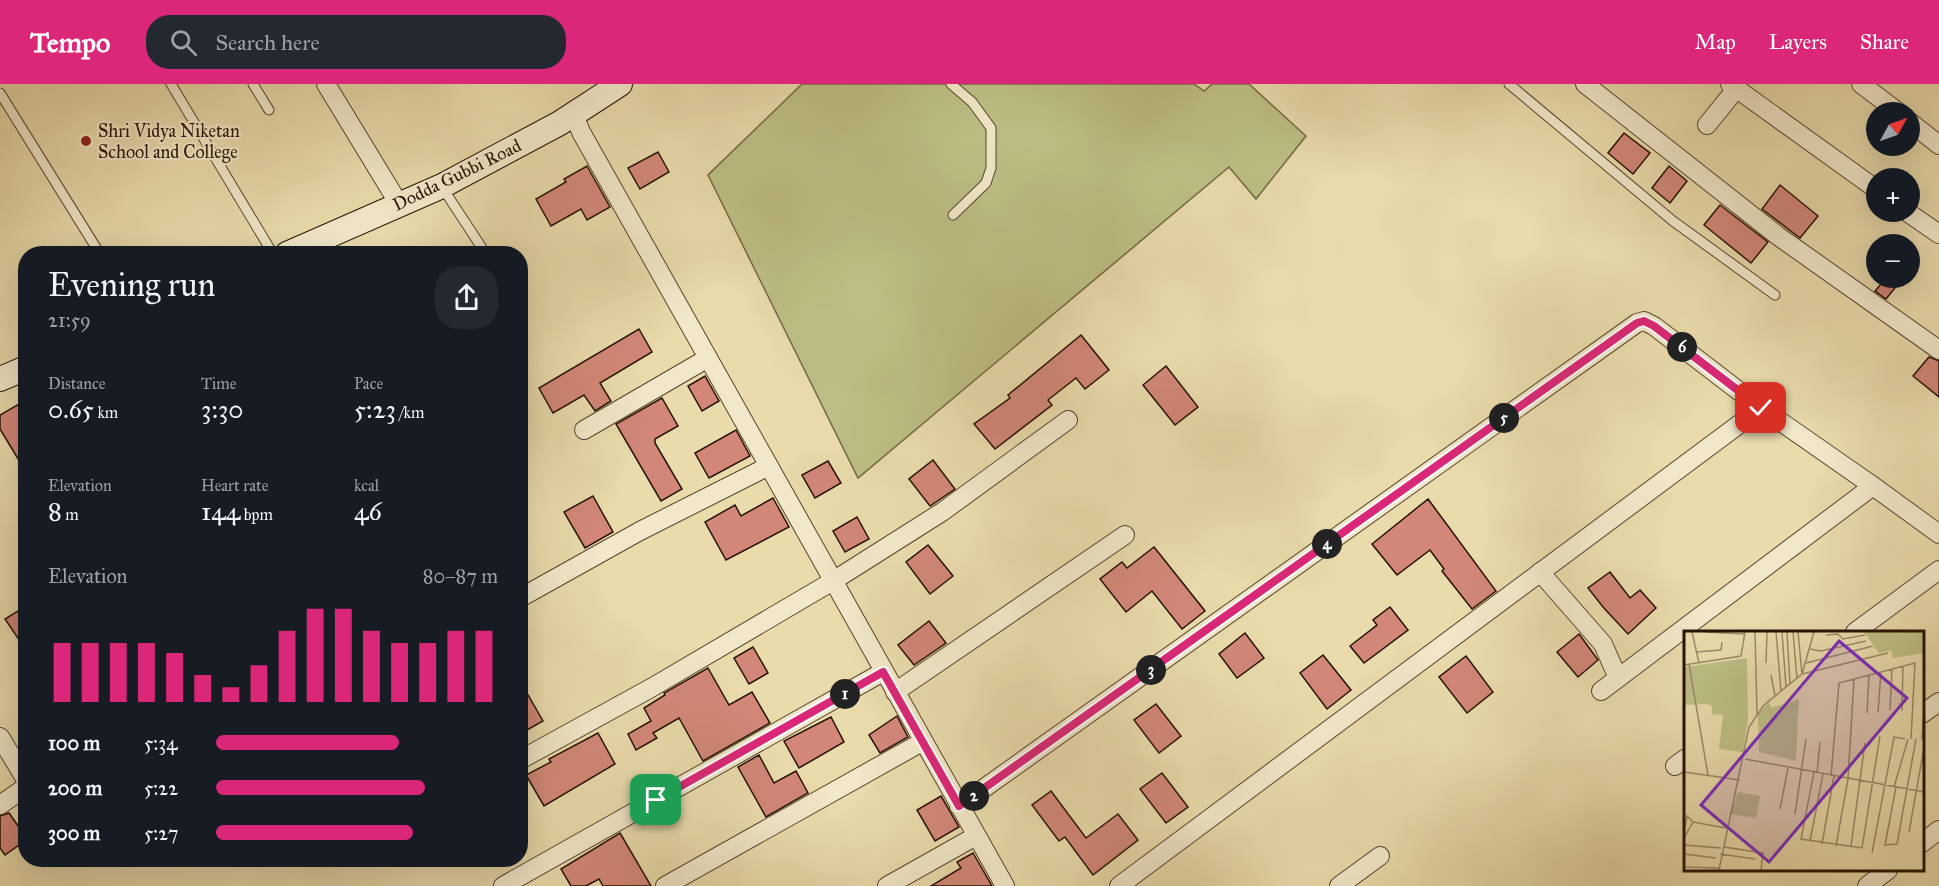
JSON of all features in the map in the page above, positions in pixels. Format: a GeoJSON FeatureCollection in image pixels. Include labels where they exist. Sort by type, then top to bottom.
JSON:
{"type":"FeatureCollection","features":[{"type":"Feature","properties":{"kind":"main road","name":"Dodda Gubbi Road"},"geometry":{"type":"LineString","coordinates":[[322,246],[399,204],[442,186],[574,114],[620,84]]}},
{"type":"Feature","properties":{"kind":"main road"},"geometry":{"type":"LineString","coordinates":[[0,379],[18,371]]}},
{"type":"Feature","properties":{"kind":"street"},"geometry":{"type":"LineString","coordinates":[[326,84],[399,204]]}},
{"type":"Feature","properties":{"kind":"street"},"geometry":{"type":"LineString","coordinates":[[1586,84],[1778,236],[1939,350]]}},
{"type":"Feature","properties":{"kind":"street"},"geometry":{"type":"LineString","coordinates":[[1861,84],[1885,102]]}},
{"type":"Feature","properties":{"kind":"street"},"geometry":{"type":"LineString","coordinates":[[1707,125],[1733,86],[1866,182]]}},
{"type":"Feature","properties":{"kind":"street"},"geometry":{"type":"LineString","coordinates":[[574,114],[581,132],[1005,886]]}},
{"type":"Feature","properties":{"kind":"street"},"geometry":{"type":"LineString","coordinates":[[1920,130],[1939,145]]}},
{"type":"Feature","properties":{"kind":"street"},"geometry":{"type":"LineString","coordinates":[[1920,221],[1939,234]]}},
{"type":"Feature","properties":{"kind":"street"},"geometry":{"type":"LineString","coordinates":[[959,806],[1637,323],[1644,321],[1654,326],[1761,408],[1939,534]]}},
{"type":"Feature","properties":{"kind":"street"},"geometry":{"type":"LineString","coordinates":[[584,430],[708,358]]}},
{"type":"Feature","properties":{"kind":"street"},"geometry":{"type":"LineString","coordinates":[[1119,886],[1761,408]]}},
{"type":"Feature","properties":{"kind":"street"},"geometry":{"type":"LineString","coordinates":[[528,756],[651,688],[833,581],[942,512],[1068,420]]}},
{"type":"Feature","properties":{"kind":"street"},"geometry":{"type":"LineString","coordinates":[[528,594],[640,531],[769,466]]}},
{"type":"Feature","properties":{"kind":"street"},"geometry":{"type":"LineString","coordinates":[[1601,691],[1873,486]]}},
{"type":"Feature","properties":{"kind":"street"},"geometry":{"type":"LineString","coordinates":[[895,692],[1125,535]]}},
{"type":"Feature","properties":{"kind":"street"},"geometry":{"type":"LineString","coordinates":[[1858,631],[1939,570]]}},
{"type":"Feature","properties":{"kind":"street"},"geometry":{"type":"LineString","coordinates":[[1540,572],[1603,644],[1618,678]]}},
{"type":"Feature","properties":{"kind":"street"},"geometry":{"type":"LineString","coordinates":[[504,886],[883,672]]}},
{"type":"Feature","properties":{"kind":"street"},"geometry":{"type":"LineString","coordinates":[[1924,713],[1939,702]]}},
{"type":"Feature","properties":{"kind":"street"},"geometry":{"type":"LineString","coordinates":[[0,737],[18,767]]}},
{"type":"Feature","properties":{"kind":"street"},"geometry":{"type":"LineString","coordinates":[[665,886],[922,742]]}},
{"type":"Feature","properties":{"kind":"street"},"geometry":{"type":"LineString","coordinates":[[0,805],[18,793]]}},
{"type":"Feature","properties":{"kind":"street"},"geometry":{"type":"LineString","coordinates":[[1924,842],[1939,830]]}},
{"type":"Feature","properties":{"kind":"street"},"geometry":{"type":"LineString","coordinates":[[887,886],[976,836]]}},
{"type":"Feature","properties":{"kind":"street"},"geometry":{"type":"LineString","coordinates":[[1339,886],[1380,856]]}},
{"type":"Feature","properties":{"kind":"street"},"geometry":{"type":"LineString","coordinates":[[1867,886],[1887,871]]}},
{"type":"Feature","properties":{"kind":"lane"},"geometry":{"type":"LineString","coordinates":[[171,84],[268,246]]}},
{"type":"Feature","properties":{"kind":"lane"},"geometry":{"type":"LineString","coordinates":[[253,84],[269,110]]}},
{"type":"Feature","properties":{"kind":"lane"},"geometry":{"type":"LineString","coordinates":[[951,84],[972,102],[991,128],[991,168],[986,183],[953,215]]}},
{"type":"Feature","properties":{"kind":"lane"},"geometry":{"type":"LineString","coordinates":[[1509,84],[1673,221],[1775,295]]}},
{"type":"Feature","properties":{"kind":"lane"},"geometry":{"type":"LineString","coordinates":[[0,93],[95,246]]}},
{"type":"Feature","properties":{"kind":"lane"},"geometry":{"type":"LineString","coordinates":[[442,186],[481,246]]}},
{"type":"Feature","properties":{"kind":"green space"},"geometry":{"type":"Polygon","coordinates":[[[802,84],[1194,84],[1204,91],[1212,84],[1249,84],[1306,136],[1256,199],[1229,167],[858,478],[708,175],[802,84]]]}},
{"type":"Feature","properties":{"kind":"building"},"geometry":{"type":"Polygon","coordinates":[[[1624,133],[1650,153],[1633,174],[1608,153],[1624,133]]]}},
{"type":"Feature","properties":{"kind":"building"},"geometry":{"type":"Polygon","coordinates":[[[658,152],[669,172],[640,189],[628,168],[658,152]]]}},
{"type":"Feature","properties":{"kind":"building"},"geometry":{"type":"Polygon","coordinates":[[[587,166],[610,207],[587,220],[581,209],[551,226],[536,199],[566,182],[564,179],[587,166]]]}},
{"type":"Feature","properties":{"kind":"building"},"geometry":{"type":"Polygon","coordinates":[[[1669,166],[1687,181],[1670,203],[1652,188],[1669,166]]]}},
{"type":"Feature","properties":{"kind":"building"},"geometry":{"type":"Polygon","coordinates":[[[1780,185],[1818,216],[1800,238],[1762,209],[1780,185]]]}},
{"type":"Feature","properties":{"kind":"building"},"geometry":{"type":"Polygon","coordinates":[[[1720,205],[1768,242],[1751,263],[1704,225],[1720,205]]]}},
{"type":"Feature","properties":{"kind":"building"},"geometry":{"type":"Polygon","coordinates":[[[1878,288],[1895,288],[1886,299],[1875,291],[1878,288]]]}},
{"type":"Feature","properties":{"kind":"building"},"geometry":{"type":"Polygon","coordinates":[[[639,329],[652,352],[600,383],[611,401],[595,411],[584,395],[553,413],[539,388],[639,329]]]}},
{"type":"Feature","properties":{"kind":"building"},"geometry":{"type":"Polygon","coordinates":[[[1081,335],[1109,370],[1085,389],[1076,378],[1048,400],[1052,405],[995,449],[974,424],[1010,398],[1008,395],[1081,335]]]}},
{"type":"Feature","properties":{"kind":"building"},"geometry":{"type":"Polygon","coordinates":[[[1929,357],[1939,361],[1939,397],[1913,376],[1929,357]]]}},
{"type":"Feature","properties":{"kind":"building"},"geometry":{"type":"Polygon","coordinates":[[[1166,366],[1198,407],[1175,425],[1143,385],[1166,366]]]}},
{"type":"Feature","properties":{"kind":"building"},"geometry":{"type":"Polygon","coordinates":[[[705,376],[719,401],[702,411],[688,386],[705,376]]]}},
{"type":"Feature","properties":{"kind":"building"},"geometry":{"type":"Polygon","coordinates":[[[662,398],[678,426],[655,439],[655,443],[682,489],[661,501],[616,424],[662,398]]]}},
{"type":"Feature","properties":{"kind":"building"},"geometry":{"type":"Polygon","coordinates":[[[18,405],[18,459],[0,429],[0,415],[18,405]]]}},
{"type":"Feature","properties":{"kind":"building"},"geometry":{"type":"Polygon","coordinates":[[[736,430],[750,456],[709,478],[695,453],[736,430]]]}},
{"type":"Feature","properties":{"kind":"building"},"geometry":{"type":"Polygon","coordinates":[[[933,460],[955,489],[930,506],[909,479],[933,460]]]}},
{"type":"Feature","properties":{"kind":"building"},"geometry":{"type":"Polygon","coordinates":[[[828,461],[841,483],[815,498],[802,475],[828,461]]]}},
{"type":"Feature","properties":{"kind":"building"},"geometry":{"type":"Polygon","coordinates":[[[593,496],[613,532],[585,548],[564,512],[593,496]]]}},
{"type":"Feature","properties":{"kind":"building"},"geometry":{"type":"Polygon","coordinates":[[[773,498],[789,527],[726,560],[705,522],[735,505],[741,516],[773,498]]]}},
{"type":"Feature","properties":{"kind":"building"},"geometry":{"type":"Polygon","coordinates":[[[1428,499],[1496,591],[1472,609],[1442,571],[1444,569],[1430,550],[1397,575],[1372,544],[1428,499]]]}},
{"type":"Feature","properties":{"kind":"building"},"geometry":{"type":"Polygon","coordinates":[[[857,517],[869,539],[845,552],[833,531],[857,517]]]}},
{"type":"Feature","properties":{"kind":"building"},"geometry":{"type":"Polygon","coordinates":[[[928,545],[953,576],[930,594],[906,562],[928,545]]]}},
{"type":"Feature","properties":{"kind":"building"},"geometry":{"type":"Polygon","coordinates":[[[1154,547],[1205,611],[1182,629],[1152,591],[1126,612],[1100,579],[1122,562],[1127,568],[1154,547]]]}},
{"type":"Feature","properties":{"kind":"building"},"geometry":{"type":"Polygon","coordinates":[[[1610,572],[1630,598],[1640,590],[1656,608],[1628,634],[1588,588],[1610,572]]]}},
{"type":"Feature","properties":{"kind":"building"},"geometry":{"type":"Polygon","coordinates":[[[1390,607],[1408,630],[1364,663],[1350,646],[1377,625],[1373,620],[1390,607]]]}},
{"type":"Feature","properties":{"kind":"building"},"geometry":{"type":"Polygon","coordinates":[[[18,611],[18,638],[5,619],[18,611]]]}},
{"type":"Feature","properties":{"kind":"building"},"geometry":{"type":"Polygon","coordinates":[[[929,621],[946,643],[914,665],[898,645],[929,621]]]}},
{"type":"Feature","properties":{"kind":"building"},"geometry":{"type":"Polygon","coordinates":[[[1245,633],[1264,658],[1237,678],[1219,654],[1245,633]]]}},
{"type":"Feature","properties":{"kind":"building"},"geometry":{"type":"Polygon","coordinates":[[[1579,634],[1598,660],[1578,677],[1557,652],[1579,634]]]}},
{"type":"Feature","properties":{"kind":"building"},"geometry":{"type":"Polygon","coordinates":[[[753,647],[768,673],[749,684],[734,658],[753,647]]]}},
{"type":"Feature","properties":{"kind":"building"},"geometry":{"type":"Polygon","coordinates":[[[1323,655],[1351,690],[1327,709],[1300,673],[1323,655]]]}},
{"type":"Feature","properties":{"kind":"building"},"geometry":{"type":"Polygon","coordinates":[[[1466,656],[1493,692],[1467,713],[1439,677],[1466,656]]]}},
{"type":"Feature","properties":{"kind":"building"},"geometry":{"type":"Polygon","coordinates":[[[708,668],[729,705],[752,692],[770,723],[703,761],[679,718],[653,733],[657,738],[636,750],[628,734],[651,721],[644,708],[665,695],[664,693],[708,668]]]}},
{"type":"Feature","properties":{"kind":"building"},"geometry":{"type":"Polygon","coordinates":[[[528,695],[543,721],[528,729],[528,695]]]}},
{"type":"Feature","properties":{"kind":"building"},"geometry":{"type":"Polygon","coordinates":[[[1156,704],[1181,736],[1159,753],[1134,720],[1156,704]]]}},
{"type":"Feature","properties":{"kind":"building"},"geometry":{"type":"Polygon","coordinates":[[[897,716],[908,737],[880,753],[869,735],[897,716]]]}},
{"type":"Feature","properties":{"kind":"building"},"geometry":{"type":"Polygon","coordinates":[[[831,717],[844,742],[799,768],[784,741],[831,717]]]}},
{"type":"Feature","properties":{"kind":"building"},"geometry":{"type":"Polygon","coordinates":[[[598,733],[615,764],[544,806],[528,778],[528,774],[551,762],[549,759],[598,733]]]}},
{"type":"Feature","properties":{"kind":"building"},"geometry":{"type":"Polygon","coordinates":[[[759,755],[774,783],[796,771],[808,793],[766,817],[738,767],[759,755]]]}},
{"type":"Feature","properties":{"kind":"building"},"geometry":{"type":"Polygon","coordinates":[[[1162,773],[1188,807],[1166,823],[1140,789],[1162,773]]]}},
{"type":"Feature","properties":{"kind":"building"},"geometry":{"type":"Polygon","coordinates":[[[1051,791],[1086,838],[1118,814],[1138,840],[1093,875],[1065,837],[1059,841],[1032,805],[1051,791]]]}},
{"type":"Feature","properties":{"kind":"building"},"geometry":{"type":"Polygon","coordinates":[[[941,796],[959,827],[935,841],[917,810],[941,796]]]}},
{"type":"Feature","properties":{"kind":"building"},"geometry":{"type":"Polygon","coordinates":[[[9,813],[18,826],[18,846],[5,855],[0,848],[0,816],[9,813]]]}},
{"type":"Feature","properties":{"kind":"building"},"geometry":{"type":"Polygon","coordinates":[[[620,833],[651,886],[603,886],[599,879],[586,886],[571,886],[561,869],[620,833]]]}},
{"type":"Feature","properties":{"kind":"building"},"geometry":{"type":"Polygon","coordinates":[[[973,853],[992,886],[931,886],[961,868],[957,862],[973,853]]]}},
{"type":"Feature","properties":{"kind":"place","name":"Shri Vidya Niketan School and College"},"geometry":{"type":"Point","coordinates":[86,141]}},
{"type":"Feature","properties":{"kind":"route"},"geometry":{"type":"LineString","coordinates":[[656,800],[883,672],[959,806],[1637,323],[1644,321],[1654,326],[1761,408]]}}]}
